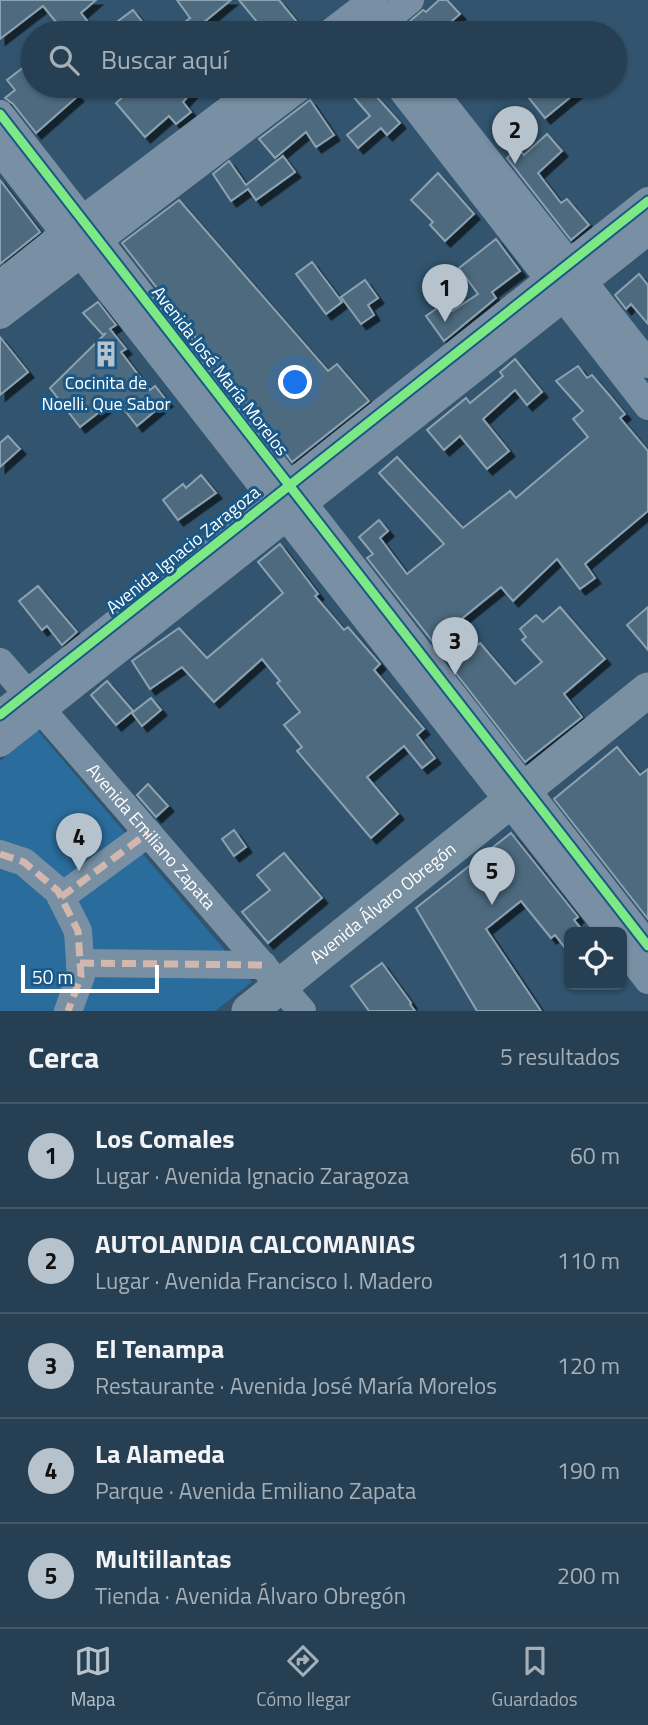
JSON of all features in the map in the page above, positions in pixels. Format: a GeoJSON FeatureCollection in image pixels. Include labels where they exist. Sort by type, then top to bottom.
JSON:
{"type":"FeatureCollection","features":[{"type":"Feature","properties":{"kind":"main road","name":"Avenida Álvaro Obregón"},"geometry":{"type":"LineString","coordinates":[[249,1011],[648,690]]}},
{"type":"Feature","properties":{"kind":"street"},"geometry":{"type":"LineString","coordinates":[[360,18],[410,0]]}},
{"type":"Feature","properties":{"kind":"street"},"geometry":{"type":"LineString","coordinates":[[0,316],[81,237],[247,98]]}},
{"type":"Feature","properties":{"kind":"street"},"geometry":{"type":"LineString","coordinates":[[0,285],[81,237],[284,98]]}},
{"type":"Feature","properties":{"kind":"street"},"geometry":{"type":"LineString","coordinates":[[409,98],[566,281],[648,365]]}},
{"type":"Feature","properties":{"kind":"street"},"geometry":{"type":"LineString","coordinates":[[437,98],[566,281],[648,406]]}},
{"type":"Feature","properties":{"kind":"street","name":"Avenida José María Morelos"},"geometry":{"type":"LineString","coordinates":[[0,114],[81,237],[517,795],[648,946]]}},
{"type":"Feature","properties":{"kind":"street","name":"Avenida José María Morelos"},"geometry":{"type":"LineString","coordinates":[[0,150],[81,237]]}},
{"type":"Feature","properties":{"kind":"street","name":"Avenida Ignacio Zaragoza"},"geometry":{"type":"LineString","coordinates":[[0,743],[35,703],[566,281],[648,201]]}},
{"type":"Feature","properties":{"kind":"street","name":"Avenida Ignacio Zaragoza"},"geometry":{"type":"LineString","coordinates":[[566,281],[648,231]]}},
{"type":"Feature","properties":{"kind":"street","name":"Avenida Emiliano Zapata"},"geometry":{"type":"LineString","coordinates":[[0,662],[282,987]]}},
{"type":"Feature","properties":{"kind":"street","name":"Avenida Ignacio Zaragoza"},"geometry":{"type":"LineString","coordinates":[[0,715],[35,703]]}},
{"type":"Feature","properties":{"kind":"street","name":"Avenida José María Morelos"},"geometry":{"type":"LineString","coordinates":[[517,795],[608,927]]}},
{"type":"Feature","properties":{"kind":"street"},"geometry":{"type":"LineString","coordinates":[[61,897],[148,833]]}},
{"type":"Feature","properties":{"kind":"street"},"geometry":{"type":"LineString","coordinates":[[0,854],[24,862],[58,891],[78,931],[81,976],[68,1011]]}},
{"type":"Feature","properties":{"kind":"street"},"geometry":{"type":"LineString","coordinates":[[627,953],[648,980]]}},
{"type":"Feature","properties":{"kind":"street"},"geometry":{"type":"LineString","coordinates":[[80,963],[282,987]]}},
{"type":"Feature","properties":{"kind":"shaded area"},"geometry":{"type":"Polygon","coordinates":[[[38,731],[252,982],[215,1011],[0,1011],[0,761],[38,731]]]}},
{"type":"Feature","properties":{"kind":"building"},"geometry":{"type":"Polygon","coordinates":[[[0,0],[96,0],[81,13],[87,21],[55,21],[43,6],[0,39],[0,0]]]}},
{"type":"Feature","properties":{"kind":"building"},"geometry":{"type":"Polygon","coordinates":[[[177,0],[231,0],[205,21],[186,21],[190,18],[177,0]]]}},
{"type":"Feature","properties":{"kind":"building"},"geometry":{"type":"Polygon","coordinates":[[[239,0],[279,0],[296,21],[256,21],[239,0]]]}},
{"type":"Feature","properties":{"kind":"building"},"geometry":{"type":"Polygon","coordinates":[[[439,0],[447,0],[460,14],[452,21],[410,21],[423,10],[426,12],[439,0]]]}},
{"type":"Feature","properties":{"kind":"building"},"geometry":{"type":"Polygon","coordinates":[[[133,10],[142,21],[118,21],[133,10]]]}},
{"type":"Feature","properties":{"kind":"building"},"geometry":{"type":"Polygon","coordinates":[[[21,69],[21,98],[76,98],[36,133],[5,98],[15,90],[7,80],[21,69]]]}},
{"type":"Feature","properties":{"kind":"building"},"geometry":{"type":"Polygon","coordinates":[[[122,98],[186,98],[183,102],[191,112],[176,124],[169,116],[145,137],[116,103],[122,98]]]}},
{"type":"Feature","properties":{"kind":"building"},"geometry":{"type":"Polygon","coordinates":[[[354,98],[378,98],[400,123],[387,135],[381,128],[358,148],[347,135],[370,116],[354,98]]]}},
{"type":"Feature","properties":{"kind":"building"},"geometry":{"type":"Polygon","coordinates":[[[529,98],[569,98],[545,118],[529,98]]]}},
{"type":"Feature","properties":{"kind":"building"},"geometry":{"type":"Polygon","coordinates":[[[310,100],[334,135],[316,147],[306,132],[275,158],[259,139],[310,100]]]}},
{"type":"Feature","properties":{"kind":"building"},"geometry":{"type":"Polygon","coordinates":[[[547,134],[562,151],[538,173],[561,203],[567,199],[589,225],[571,240],[507,158],[517,148],[524,155],[547,134]]]}},
{"type":"Feature","properties":{"kind":"building"},"geometry":{"type":"Polygon","coordinates":[[[283,156],[295,172],[256,200],[248,189],[231,201],[213,174],[229,161],[246,185],[283,156]]]}},
{"type":"Feature","properties":{"kind":"building"},"geometry":{"type":"Polygon","coordinates":[[[438,173],[474,214],[445,241],[430,225],[433,222],[411,200],[438,173]]]}},
{"type":"Feature","properties":{"kind":"building"},"geometry":{"type":"Polygon","coordinates":[[[0,180],[40,232],[0,264],[0,180]]]}},
{"type":"Feature","properties":{"kind":"building"},"geometry":{"type":"Polygon","coordinates":[[[179,200],[328,371],[337,364],[369,401],[292,462],[122,243],[179,200]]]}},
{"type":"Feature","properties":{"kind":"building"},"geometry":{"type":"Polygon","coordinates":[[[496,239],[520,271],[492,292],[496,298],[444,341],[426,316],[446,302],[452,311],[478,294],[459,268],[496,239]]]}},
{"type":"Feature","properties":{"kind":"building"},"geometry":{"type":"Polygon","coordinates":[[[312,262],[342,302],[326,314],[296,274],[312,262]]]}},
{"type":"Feature","properties":{"kind":"building"},"geometry":{"type":"Polygon","coordinates":[[[639,274],[648,285],[648,324],[631,304],[626,309],[615,295],[639,274]]]}},
{"type":"Feature","properties":{"kind":"building"},"geometry":{"type":"Polygon","coordinates":[[[365,280],[378,298],[368,305],[374,315],[361,324],[341,297],[365,280]]]}},
{"type":"Feature","properties":{"kind":"building"},"geometry":{"type":"Polygon","coordinates":[[[98,302],[116,325],[110,329],[126,349],[121,352],[150,390],[155,386],[167,401],[137,426],[116,399],[80,427],[50,388],[106,333],[103,335],[83,313],[98,302]]]}},
{"type":"Feature","properties":{"kind":"building"},"geometry":{"type":"Polygon","coordinates":[[[0,337],[28,372],[0,395],[0,337]]]}},
{"type":"Feature","properties":{"kind":"building"},"geometry":{"type":"Polygon","coordinates":[[[515,359],[542,392],[527,405],[515,390],[483,419],[509,451],[487,469],[460,436],[444,450],[427,430],[466,398],[470,403],[503,376],[500,372],[515,359]]]}},
{"type":"Feature","properties":{"kind":"building"},"geometry":{"type":"Polygon","coordinates":[[[578,366],[587,378],[592,375],[625,414],[620,418],[648,451],[648,511],[585,564],[595,578],[580,589],[557,559],[513,601],[501,587],[433,642],[367,558],[373,554],[359,537],[379,520],[388,531],[380,538],[407,574],[444,544],[379,473],[397,457],[463,528],[510,491],[516,498],[588,437],[573,419],[583,411],[556,381],[578,366]]]}},
{"type":"Feature","properties":{"kind":"building"},"geometry":{"type":"Polygon","coordinates":[[[8,436],[20,449],[0,467],[0,443],[8,436]]]}},
{"type":"Feature","properties":{"kind":"building"},"geometry":{"type":"Polygon","coordinates":[[[201,475],[216,493],[178,520],[163,500],[183,484],[186,488],[201,475]]]}},
{"type":"Feature","properties":{"kind":"building"},"geometry":{"type":"Polygon","coordinates":[[[280,544],[318,594],[315,596],[344,630],[348,627],[380,664],[374,670],[424,729],[417,735],[435,758],[422,768],[404,746],[367,777],[398,814],[371,838],[297,751],[302,747],[284,725],[300,712],[262,659],[214,702],[182,667],[150,689],[132,661],[179,628],[207,658],[283,593],[258,562],[280,544]]]}},
{"type":"Feature","properties":{"kind":"building"},"geometry":{"type":"Polygon","coordinates":[[[38,586],[77,632],[62,645],[47,626],[42,630],[19,601],[38,586]]]}},
{"type":"Feature","properties":{"kind":"building"},"geometry":{"type":"Polygon","coordinates":[[[560,607],[605,659],[564,694],[582,717],[525,762],[451,667],[480,643],[515,684],[542,662],[522,640],[526,637],[520,629],[536,615],[543,622],[560,607]]]}},
{"type":"Feature","properties":{"kind":"building"},"geometry":{"type":"Polygon","coordinates":[[[648,607],[648,650],[627,625],[648,607]]]}},
{"type":"Feature","properties":{"kind":"building"},"geometry":{"type":"Polygon","coordinates":[[[107,681],[133,711],[116,725],[91,695],[107,681]]]}},
{"type":"Feature","properties":{"kind":"building"},"geometry":{"type":"Polygon","coordinates":[[[151,698],[161,710],[142,726],[132,713],[151,698]]]}},
{"type":"Feature","properties":{"kind":"building"},"geometry":{"type":"Polygon","coordinates":[[[617,747],[640,775],[648,769],[648,919],[554,799],[617,747]]]}},
{"type":"Feature","properties":{"kind":"building"},"geometry":{"type":"Polygon","coordinates":[[[148,784],[168,806],[156,817],[137,795],[148,784]]]}},
{"type":"Feature","properties":{"kind":"building"},"geometry":{"type":"Polygon","coordinates":[[[234,830],[246,847],[234,856],[222,839],[234,830]]]}},
{"type":"Feature","properties":{"kind":"building"},"geometry":{"type":"Polygon","coordinates":[[[511,833],[578,917],[574,920],[580,927],[564,927],[564,947],[555,935],[551,938],[521,901],[486,929],[541,1011],[477,1011],[416,908],[511,833]]]}},
{"type":"Feature","properties":{"kind":"building"},"geometry":{"type":"Polygon","coordinates":[[[284,853],[322,898],[268,943],[242,912],[270,890],[257,875],[284,853]]]}},
{"type":"Feature","properties":{"kind":"building"},"geometry":{"type":"Polygon","coordinates":[[[382,963],[415,1011],[369,1011],[351,986],[382,963]]]}},
{"type":"Feature","properties":{"kind":"marked path"},"geometry":{"type":"LineString","coordinates":[[61,897],[148,833]]}},
{"type":"Feature","properties":{"kind":"marked path"},"geometry":{"type":"LineString","coordinates":[[0,854],[24,862],[58,891],[78,931],[81,976],[68,1011]]}},
{"type":"Feature","properties":{"kind":"marked path"},"geometry":{"type":"LineString","coordinates":[[80,963],[263,965]]}},
{"type":"Feature","properties":{"kind":"cycle path"},"geometry":{"type":"LineString","coordinates":[[0,114],[648,946]]}},
{"type":"Feature","properties":{"kind":"cycle path"},"geometry":{"type":"LineString","coordinates":[[0,715],[648,201]]}},
{"type":"Feature","properties":{"kind":"place","name":"AUTOLANDIA CALCOMANIAS"},"geometry":{"type":"Point","coordinates":[515,164]}},
{"type":"Feature","properties":{"kind":"place","name":"Los Comales"},"geometry":{"type":"Point","coordinates":[445,322]}},
{"type":"Feature","properties":{"kind":"place","name":"Cocinita de Noelli. Que Sabor"},"geometry":{"type":"Point","coordinates":[106,354]}},
{"type":"Feature","properties":{"kind":"place","name":"El Tenampa"},"geometry":{"type":"Point","coordinates":[455,675]}},
{"type":"Feature","properties":{"kind":"place","name":"La Alameda"},"geometry":{"type":"Point","coordinates":[79,871]}},
{"type":"Feature","properties":{"kind":"place","name":"Multillantas"},"geometry":{"type":"Point","coordinates":[492,905]}}]}
